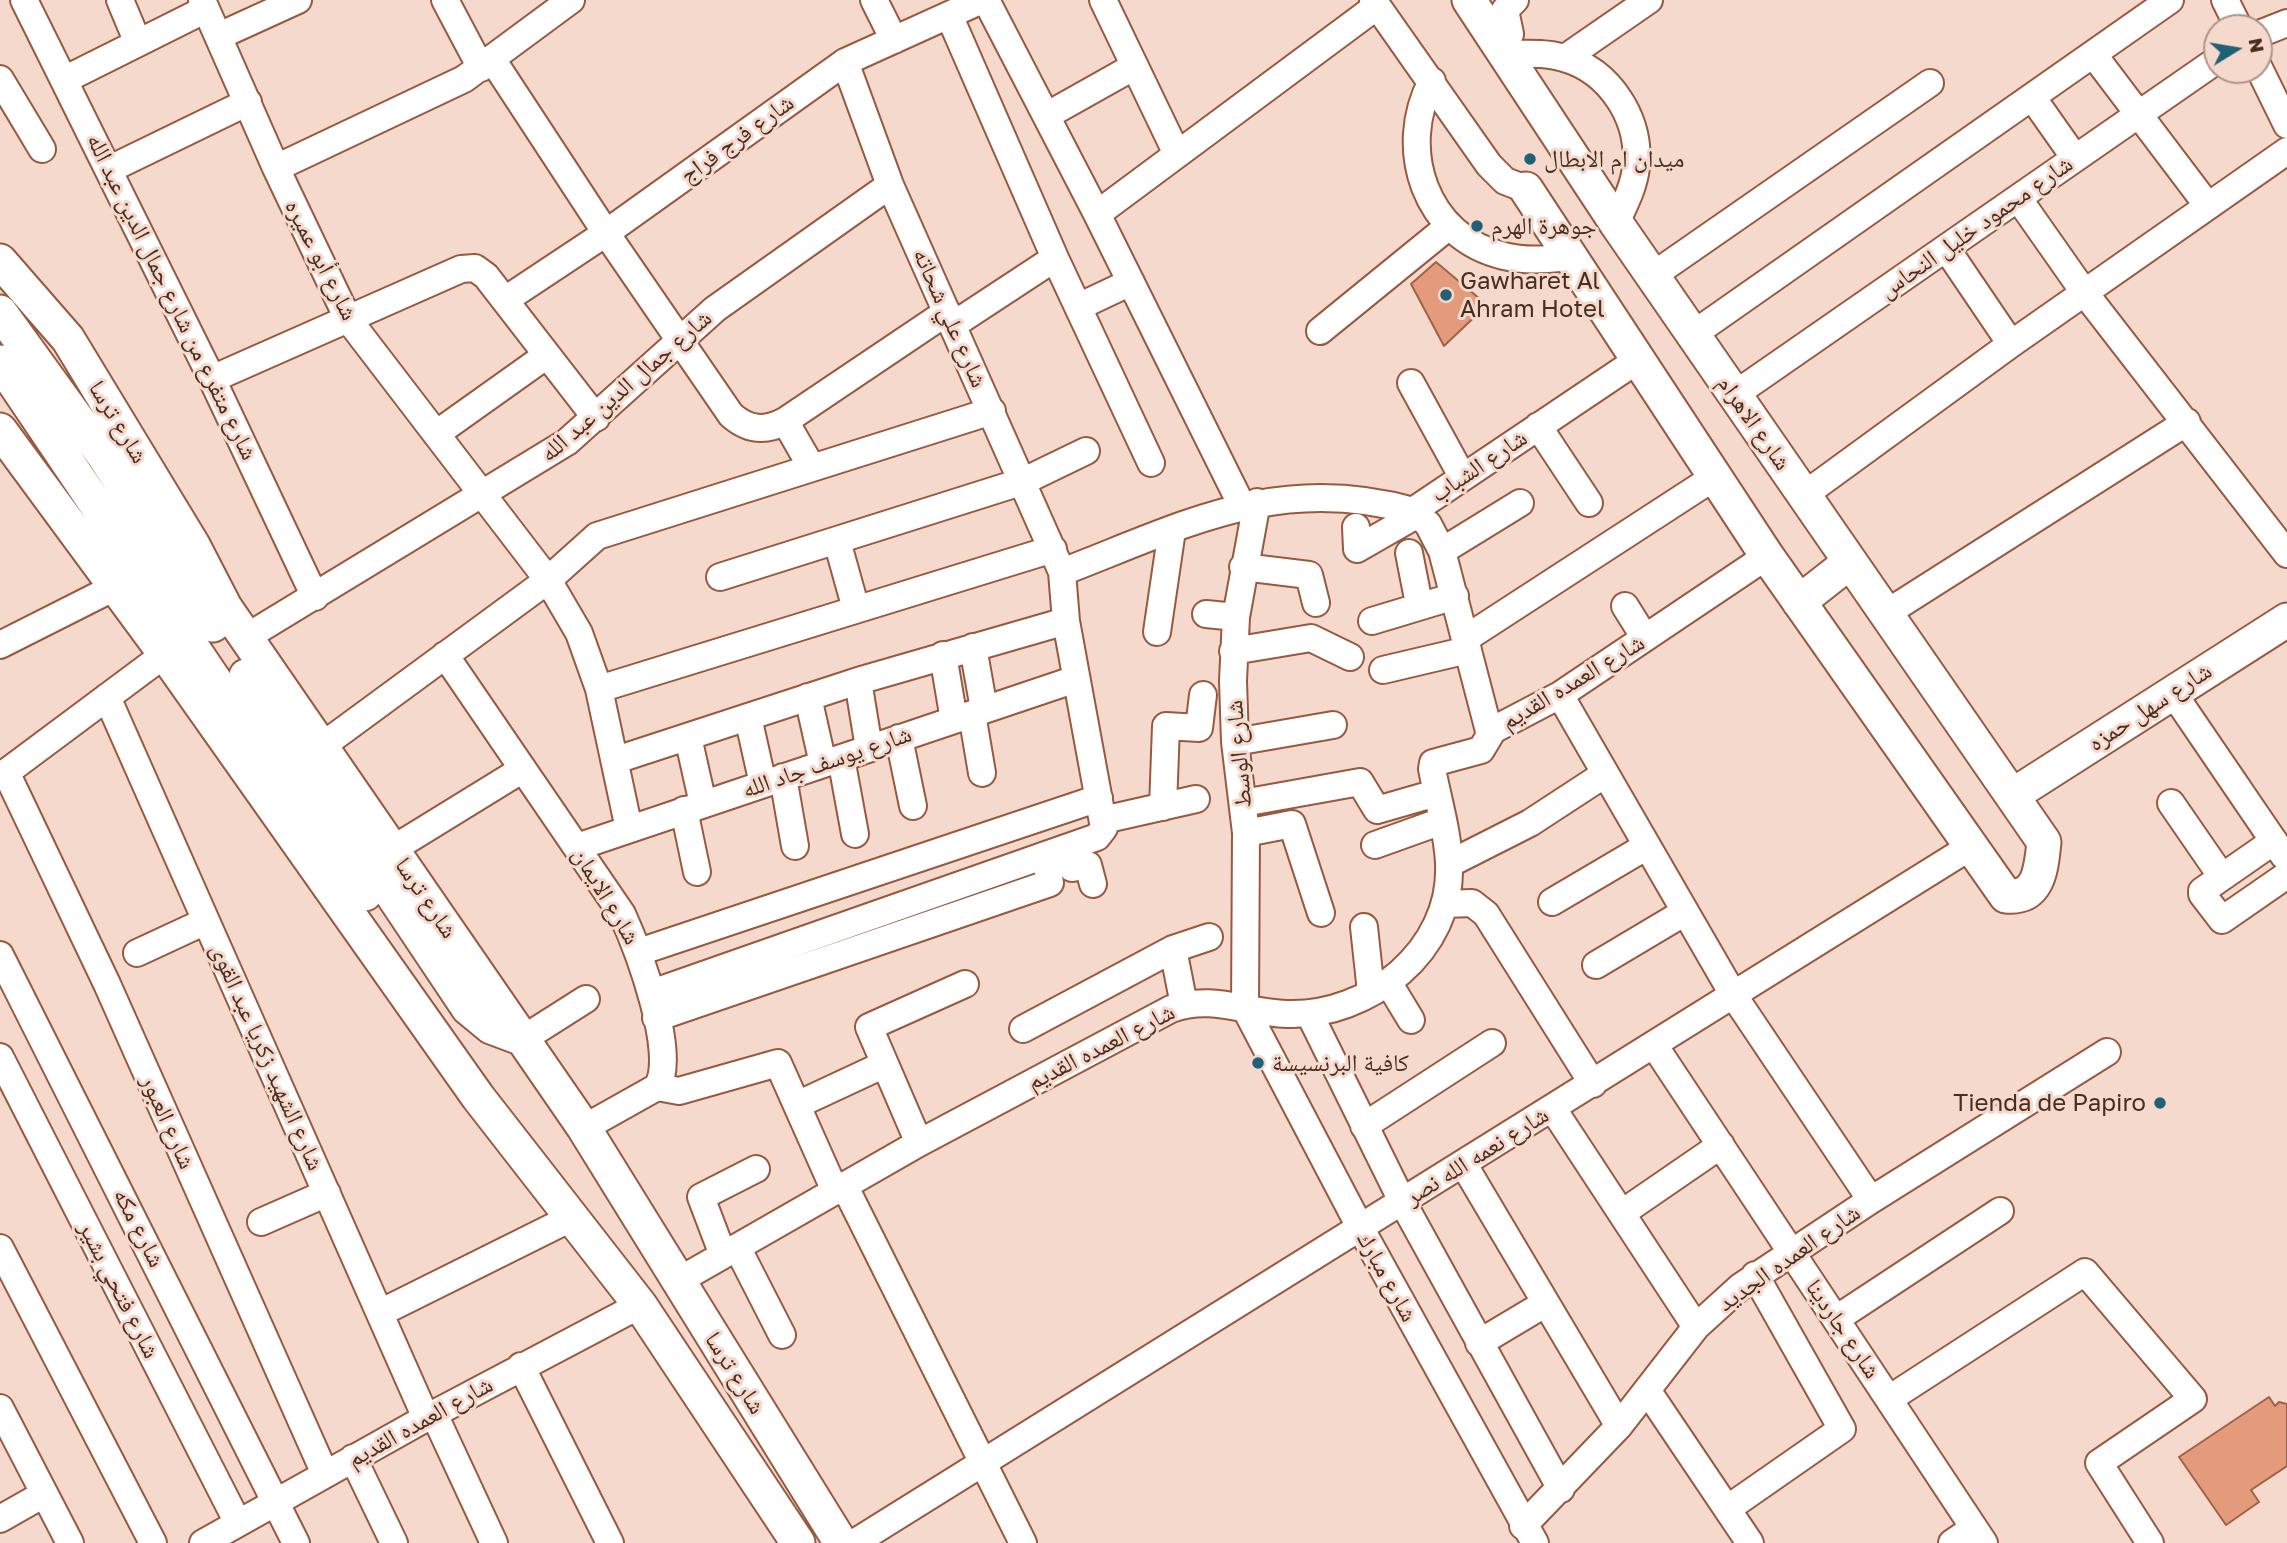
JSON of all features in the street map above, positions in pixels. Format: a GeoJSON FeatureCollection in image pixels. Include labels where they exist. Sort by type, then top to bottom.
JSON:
{"type":"FeatureCollection","features":[{"type":"Feature","properties":{"kind":"main road","name":"شارع الاهرام"},"geometry":{"type":"LineString","coordinates":[[1469,0],[1692,335],[2044,842],[2037,883],[2023,894],[2006,896],[1970,847]]}},
{"type":"Feature","properties":{"kind":"main road"},"geometry":{"type":"LineString","coordinates":[[1526,189],[1767,556],[1970,847]]}},
{"type":"Feature","properties":{"kind":"main road","name":"شارع ترسا"},"geometry":{"type":"LineString","coordinates":[[0,261],[68,339],[245,638],[584,1128],[841,1543]]}},
{"type":"Feature","properties":{"kind":"main road"},"geometry":{"type":"LineString","coordinates":[[0,312],[104,456],[271,739],[463,1033],[476,1063],[478,1097]]}},
{"type":"Feature","properties":{"kind":"main road"},"geometry":{"type":"LineString","coordinates":[[0,362],[468,1008],[491,1027],[523,1039]]}},
{"type":"Feature","properties":{"kind":"main road","name":"شارع ترسا"},"geometry":{"type":"LineString","coordinates":[[0,430],[165,654],[478,1097],[640,1305],[798,1543]]}},
{"type":"Feature","properties":{"kind":"main road"},"geometry":{"type":"LineString","coordinates":[[1799,602],[1850,562]]}},
{"type":"Feature","properties":{"kind":"main road","name":"شارع سهل حمزه"},"geometry":{"type":"LineString","coordinates":[[2013,795],[2287,620]]}},
{"type":"Feature","properties":{"kind":"street","name":"شارع متفرع من شارع جمال الدين عبد الله"},"geometry":{"type":"LineString","coordinates":[[24,0],[110,169],[314,597]]}},
{"type":"Feature","properties":{"kind":"street"},"geometry":{"type":"LineString","coordinates":[[120,0],[138,43]]}},
{"type":"Feature","properties":{"kind":"street"},"geometry":{"type":"LineString","coordinates":[[219,36],[298,0]]}},
{"type":"Feature","properties":{"kind":"street"},"geometry":{"type":"LineString","coordinates":[[445,0],[731,415],[740,423],[762,429],[785,421],[950,318],[1055,258]]}},
{"type":"Feature","properties":{"kind":"street"},"geometry":{"type":"LineString","coordinates":[[276,168],[454,84],[571,0]]}},
{"type":"Feature","properties":{"kind":"street"},"geometry":{"type":"LineString","coordinates":[[874,0],[894,40]]}},
{"type":"Feature","properties":{"kind":"street"},"geometry":{"type":"LineString","coordinates":[[984,0],[1130,282],[1250,504]]}},
{"type":"Feature","properties":{"kind":"street","name":"شارع فرج فراج"},"geometry":{"type":"LineString","coordinates":[[505,300],[606,233],[845,62],[984,0]]}},
{"type":"Feature","properties":{"kind":"street"},"geometry":{"type":"LineString","coordinates":[[1103,0],[1177,154]]}},
{"type":"Feature","properties":{"kind":"street"},"geometry":{"type":"LineString","coordinates":[[1515,0],[1505,10],[1510,34],[1501,49],[1547,54],[1565,58],[1587,68],[1606,82],[1631,121],[1636,144],[1636,168],[1631,191],[1616,223]]}},
{"type":"Feature","properties":{"kind":"street"},"geometry":{"type":"LineString","coordinates":[[1565,58],[1649,0]]}},
{"type":"Feature","properties":{"kind":"street"},"geometry":{"type":"LineString","coordinates":[[1692,335],[2170,0]]}},
{"type":"Feature","properties":{"kind":"street"},"geometry":{"type":"LineString","coordinates":[[1097,214],[1375,3],[1496,174],[1515,186],[1526,189]]}},
{"type":"Feature","properties":{"kind":"street"},"geometry":{"type":"LineString","coordinates":[[66,79],[138,43],[204,5]]}},
{"type":"Feature","properties":{"kind":"street","name":"شارع أبو عميره"},"geometry":{"type":"LineString","coordinates":[[204,5],[276,168],[348,319],[548,580],[579,633],[599,689],[629,829]]}},
{"type":"Feature","properties":{"kind":"street"},"geometry":{"type":"LineString","coordinates":[[949,15],[1055,258],[1151,463]]}},
{"type":"Feature","properties":{"kind":"street"},"geometry":{"type":"LineString","coordinates":[[2094,54],[2208,206]]}},
{"type":"Feature","properties":{"kind":"street","name":"شارع علي شحاته"},"geometry":{"type":"LineString","coordinates":[[845,62],[890,185],[1057,560],[1101,809]]}},
{"type":"Feature","properties":{"kind":"street"},"geometry":{"type":"LineString","coordinates":[[1046,116],[1135,66]]}},
{"type":"Feature","properties":{"kind":"street","name":"شارع محمود خليل النحاس"},"geometry":{"type":"LineString","coordinates":[[1734,395],[2203,70]]}},
{"type":"Feature","properties":{"kind":"street"},"geometry":{"type":"LineString","coordinates":[[0,79],[42,149]]}},
{"type":"Feature","properties":{"kind":"street"},"geometry":{"type":"LineString","coordinates":[[1432,81],[1417,116],[1416,163],[1429,197],[1449,226],[1465,239],[1502,256],[1542,260],[1573,257]]}},
{"type":"Feature","properties":{"kind":"street"},"geometry":{"type":"LineString","coordinates":[[1652,276],[1930,83]]}},
{"type":"Feature","properties":{"kind":"street"},"geometry":{"type":"LineString","coordinates":[[2267,84],[2287,125]]}},
{"type":"Feature","properties":{"kind":"street"},"geometry":{"type":"LineString","coordinates":[[2032,97],[2075,158]]}},
{"type":"Feature","properties":{"kind":"street"},"geometry":{"type":"LineString","coordinates":[[110,169],[248,102]]}},
{"type":"Feature","properties":{"kind":"street"},"geometry":{"type":"LineString","coordinates":[[1804,495],[2084,292],[2287,151]]}},
{"type":"Feature","properties":{"kind":"street","name":"شارع جمال الدين عبد الله"},"geometry":{"type":"LineString","coordinates":[[245,638],[540,461],[596,418],[734,294],[890,185]]}},
{"type":"Feature","properties":{"kind":"street"},"geometry":{"type":"LineString","coordinates":[[2018,198],[2084,292],[2287,554]]}},
{"type":"Feature","properties":{"kind":"street"},"geometry":{"type":"LineString","coordinates":[[1320,331],[1449,226]]}},
{"type":"Feature","properties":{"kind":"street"},"geometry":{"type":"LineString","coordinates":[[1946,248],[2011,344]]}},
{"type":"Feature","properties":{"kind":"street"},"geometry":{"type":"LineString","coordinates":[[212,379],[468,267],[481,271],[596,418]]}},
{"type":"Feature","properties":{"kind":"street"},"geometry":{"type":"LineString","coordinates":[[1078,307],[1130,282]]}},
{"type":"Feature","properties":{"kind":"street"},"geometry":{"type":"LineString","coordinates":[[436,434],[547,355]]}},
{"type":"Feature","properties":{"kind":"street","name":"شارع الشباب"},"geometry":{"type":"LineString","coordinates":[[599,689],[856,609],[1172,530],[1250,504],[1302,497],[1347,498],[1415,512],[1462,476],[1639,359]]}},
{"type":"Feature","properties":{"kind":"street"},"geometry":{"type":"LineString","coordinates":[[1410,383],[1462,476]]}},
{"type":"Feature","properties":{"kind":"street"},"geometry":{"type":"LineString","coordinates":[[322,746],[548,580],[597,537],[992,411]]}},
{"type":"Feature","properties":{"kind":"street"},"geometry":{"type":"LineString","coordinates":[[785,421],[812,468]]}},
{"type":"Feature","properties":{"kind":"street"},"geometry":{"type":"LineString","coordinates":[[1885,614],[2186,422]]}},
{"type":"Feature","properties":{"kind":"street"},"geometry":{"type":"LineString","coordinates":[[1538,426],[1590,503]]}},
{"type":"Feature","properties":{"kind":"street"},"geometry":{"type":"LineString","coordinates":[[720,577],[1024,481],[1086,451]]}},
{"type":"Feature","properties":{"kind":"street"},"geometry":{"type":"LineString","coordinates":[[1383,670],[1467,644],[1716,477]]}},
{"type":"Feature","properties":{"kind":"street"},"geometry":{"type":"LineString","coordinates":[[1442,551],[1520,503]]}},
{"type":"Feature","properties":{"kind":"street","name":"شارع الوسط"},"geometry":{"type":"LineString","coordinates":[[1245,1008],[1246,833],[1235,741],[1233,651],[1250,504]]}},
{"type":"Feature","properties":{"kind":"street"},"geometry":{"type":"LineString","coordinates":[[1356,527],[1357,549],[1415,512],[1428,524],[1442,551],[1490,735]]}},
{"type":"Feature","properties":{"kind":"street"},"geometry":{"type":"LineString","coordinates":[[1157,632],[1172,530]]}},
{"type":"Feature","properties":{"kind":"street"},"geometry":{"type":"LineString","coordinates":[[837,541],[856,609]]}},
{"type":"Feature","properties":{"kind":"street"},"geometry":{"type":"LineString","coordinates":[[1409,553],[1419,604]]}},
{"type":"Feature","properties":{"kind":"street","name":"شارع العمده القديم"},"geometry":{"type":"LineString","coordinates":[[678,1281],[919,1143],[1184,1005],[1209,1002],[1277,1013],[1309,1013],[1341,1006],[1380,987],[1424,948],[1446,904],[1449,864],[1433,763],[1482,750],[1490,735],[1560,695],[1767,556]]}},
{"type":"Feature","properties":{"kind":"street"},"geometry":{"type":"LineString","coordinates":[[1243,567],[1309,575],[1316,603]]}},
{"type":"Feature","properties":{"kind":"street"},"geometry":{"type":"LineString","coordinates":[[0,645],[115,587]]}},
{"type":"Feature","properties":{"kind":"street"},"geometry":{"type":"LineString","coordinates":[[1372,621],[1419,604],[1455,596]]}},
{"type":"Feature","properties":{"kind":"street"},"geometry":{"type":"LineString","coordinates":[[1625,606],[1645,638]]}},
{"type":"Feature","properties":{"kind":"street"},"geometry":{"type":"LineString","coordinates":[[1206,614],[1236,617]]}},
{"type":"Feature","properties":{"kind":"street"},"geometry":{"type":"LineString","coordinates":[[616,760],[943,654],[1066,621]]}},
{"type":"Feature","properties":{"kind":"street"},"geometry":{"type":"LineString","coordinates":[[1233,651],[1311,638],[1350,657]]}},
{"type":"Feature","properties":{"kind":"street"},"geometry":{"type":"LineString","coordinates":[[970,714],[973,646]]}},
{"type":"Feature","properties":{"kind":"street"},"geometry":{"type":"LineString","coordinates":[[3,775],[165,654]]}},
{"type":"Feature","properties":{"kind":"street"},"geometry":{"type":"LineString","coordinates":[[943,654],[970,714],[982,773]]}},
{"type":"Feature","properties":{"kind":"street","name":"شارع الايمان"},"geometry":{"type":"LineString","coordinates":[[445,655],[622,915],[639,952],[654,1005],[664,1071],[657,1087]]}},
{"type":"Feature","properties":{"kind":"street","name":"شارع يوسف جاد الله"},"geometry":{"type":"LineString","coordinates":[[577,847],[1076,679]]}},
{"type":"Feature","properties":{"kind":"street"},"geometry":{"type":"LineString","coordinates":[[858,681],[869,748]]}},
{"type":"Feature","properties":{"kind":"street"},"geometry":{"type":"LineString","coordinates":[[2173,693],[2280,851],[2222,877],[2201,892],[2221,920],[2287,876]]}},
{"type":"Feature","properties":{"kind":"street"},"geometry":{"type":"LineString","coordinates":[[1163,807],[1166,726],[1199,728],[1203,695]]}},
{"type":"Feature","properties":{"kind":"street"},"geometry":{"type":"LineString","coordinates":[[1560,695],[1734,996],[1871,1200]]}},
{"type":"Feature","properties":{"kind":"street","name":"شارع الشهيد زكريا عبد القوى"},"geometry":{"type":"LineString","coordinates":[[107,697],[380,1313],[494,1543]]}},
{"type":"Feature","properties":{"kind":"street"},"geometry":{"type":"LineString","coordinates":[[808,697],[855,834]]}},
{"type":"Feature","properties":{"kind":"street"},"geometry":{"type":"LineString","coordinates":[[748,717],[795,846]]}},
{"type":"Feature","properties":{"kind":"street"},"geometry":{"type":"LineString","coordinates":[[1235,741],[1334,725]]}},
{"type":"Feature","properties":{"kind":"street"},"geometry":{"type":"LineString","coordinates":[[688,737],[697,872]]}},
{"type":"Feature","properties":{"kind":"street"},"geometry":{"type":"LineString","coordinates":[[900,738],[913,806]]}},
{"type":"Feature","properties":{"kind":"street"},"geometry":{"type":"LineString","coordinates":[[393,849],[523,769]]}},
{"type":"Feature","properties":{"kind":"street"},"geometry":{"type":"LineString","coordinates":[[1449,864],[1530,823],[1605,774]]}},
{"type":"Feature","properties":{"kind":"street","name":"شارع العبور"},"geometry":{"type":"LineString","coordinates":[[3,775],[107,984],[325,1474]]}},
{"type":"Feature","properties":{"kind":"street"},"geometry":{"type":"LineString","coordinates":[[1243,803],[1360,782],[1365,784],[1377,810],[1436,793]]}},
{"type":"Feature","properties":{"kind":"street"},"geometry":{"type":"LineString","coordinates":[[639,952],[1101,809],[1163,807],[1196,799]]}},
{"type":"Feature","properties":{"kind":"street"},"geometry":{"type":"LineString","coordinates":[[2171,803],[2222,877]]}},
{"type":"Feature","properties":{"kind":"street"},"geometry":{"type":"LineString","coordinates":[[654,1005],[1100,835],[1101,809]]}},
{"type":"Feature","properties":{"kind":"street"},"geometry":{"type":"LineString","coordinates":[[1375,845],[1442,821]]}},
{"type":"Feature","properties":{"kind":"street"},"geometry":{"type":"LineString","coordinates":[[1246,833],[1292,824],[1321,913]]}},
{"type":"Feature","properties":{"kind":"street"},"geometry":{"type":"LineString","coordinates":[[1552,902],[1647,846]]}},
{"type":"Feature","properties":{"kind":"street","name":"شارع نعمه الله نصر"},"geometry":{"type":"LineString","coordinates":[[854,1543],[984,1465],[1970,847]]}},
{"type":"Feature","properties":{"kind":"street"},"geometry":{"type":"LineString","coordinates":[[1056,851],[1072,868],[1088,865],[1093,884]]}},
{"type":"Feature","properties":{"kind":"street"},"geometry":{"type":"LineString","coordinates":[[1446,904],[1472,903],[1486,914],[1593,1084]]}},
{"type":"Feature","properties":{"kind":"street"},"geometry":{"type":"LineString","coordinates":[[1596,965],[1685,912]]}},
{"type":"Feature","properties":{"kind":"street"},"geometry":{"type":"LineString","coordinates":[[137,953],[206,921]]}},
{"type":"Feature","properties":{"kind":"street"},"geometry":{"type":"LineString","coordinates":[[1364,928],[1380,987],[1411,1020]]}},
{"type":"Feature","properties":{"kind":"street"},"geometry":{"type":"LineString","coordinates":[[1023,1029],[1173,949],[1209,937]]}},
{"type":"Feature","properties":{"kind":"street"},"geometry":{"type":"LineString","coordinates":[[1173,949],[1184,1005]]}},
{"type":"Feature","properties":{"kind":"street","name":"شارع مكه"},"geometry":{"type":"LineString","coordinates":[[0,955],[296,1543]]}},
{"type":"Feature","properties":{"kind":"street"},"geometry":{"type":"LineString","coordinates":[[919,1143],[870,1025],[965,984]]}},
{"type":"Feature","properties":{"kind":"street"},"geometry":{"type":"LineString","coordinates":[[523,1039],[586,999]]}},
{"type":"Feature","properties":{"kind":"street","name":"شارع مبارك"},"geometry":{"type":"LineString","coordinates":[[1245,1008],[1361,1229],[1529,1535]]}},
{"type":"Feature","properties":{"kind":"street"},"geometry":{"type":"LineString","coordinates":[[1309,1013],[1403,1203],[1561,1489]]}},
{"type":"Feature","properties":{"kind":"street"},"geometry":{"type":"LineString","coordinates":[[1364,1126],[1492,1043]]}},
{"type":"Feature","properties":{"kind":"street","name":"شارع جاردينا"},"geometry":{"type":"LineString","coordinates":[[1654,1045],[1979,1535]]}},
{"type":"Feature","properties":{"kind":"street","name":"شارع العمده الجديد"},"geometry":{"type":"LineString","coordinates":[[1529,1535],[1561,1489],[1619,1426],[1696,1327],[1755,1275],[2107,1052]]}},
{"type":"Feature","properties":{"kind":"street","name":"شارع فتحي بشير"},"geometry":{"type":"LineString","coordinates":[[0,1057],[238,1523]]}},
{"type":"Feature","properties":{"kind":"street"},"geometry":{"type":"LineString","coordinates":[[584,1128],[657,1087],[679,1091],[777,1062],[839,1188],[1023,1543]]}},
{"type":"Feature","properties":{"kind":"street"},"geometry":{"type":"LineString","coordinates":[[797,1105],[885,1064]]}},
{"type":"Feature","properties":{"kind":"street"},"geometry":{"type":"LineString","coordinates":[[1553,1109],[1696,1327]]}},
{"type":"Feature","properties":{"kind":"street"},"geometry":{"type":"LineString","coordinates":[[1622,1213],[1721,1145]]}},
{"type":"Feature","properties":{"kind":"street"},"geometry":{"type":"LineString","coordinates":[[1464,1165],[1619,1426]]}},
{"type":"Feature","properties":{"kind":"street"},"geometry":{"type":"LineString","coordinates":[[756,1169],[701,1196],[730,1251],[782,1335]]}},
{"type":"Feature","properties":{"kind":"street"},"geometry":{"type":"LineString","coordinates":[[261,1222],[327,1193]]}},
{"type":"Feature","properties":{"kind":"street"},"geometry":{"type":"LineString","coordinates":[[1836,1319],[2000,1211]]}},
{"type":"Feature","properties":{"kind":"street"},"geometry":{"type":"LineString","coordinates":[[380,1313],[573,1217]]}},
{"type":"Feature","properties":{"kind":"street"},"geometry":{"type":"LineString","coordinates":[[0,1248],[153,1543]]}},
{"type":"Feature","properties":{"kind":"street"},"geometry":{"type":"LineString","coordinates":[[1889,1399],[2085,1272],[2193,1400],[2099,1462],[2150,1543]]}},
{"type":"Feature","properties":{"kind":"street"},"geometry":{"type":"LineString","coordinates":[[1727,1509],[1840,1433],[1840,1423],[1755,1275]]}},
{"type":"Feature","properties":{"kind":"street"},"geometry":{"type":"LineString","coordinates":[[1479,1343],[1546,1303]]}},
{"type":"Feature","properties":{"kind":"street","name":"شارع العمده القديم"},"geometry":{"type":"LineString","coordinates":[[203,1543],[521,1366],[640,1305]]}},
{"type":"Feature","properties":{"kind":"street"},"geometry":{"type":"LineString","coordinates":[[521,1366],[610,1543]]}},
{"type":"Feature","properties":{"kind":"street"},"geometry":{"type":"LineString","coordinates":[[1647,1390],[1750,1543]]}},
{"type":"Feature","properties":{"kind":"street"},"geometry":{"type":"LineString","coordinates":[[0,1408],[70,1543]]}},
{"type":"Feature","properties":{"kind":"street"},"geometry":{"type":"LineString","coordinates":[[354,1458],[394,1543]]}},
{"type":"Feature","properties":{"kind":"street"},"geometry":{"type":"LineString","coordinates":[[0,1519],[44,1494]]}},
{"type":"Feature","properties":{"kind":"street"},"geometry":{"type":"LineString","coordinates":[[1952,1543],[1979,1535]]}},
{"type":"Feature","properties":{"kind":"building","name":"Gawharet Al Ahram Hotel"},"geometry":{"type":"Polygon","coordinates":[[[1436,262],[1487,305],[1444,346],[1411,284],[1436,262]]]}},
{"type":"Feature","properties":{"kind":"building"},"geometry":{"type":"Polygon","coordinates":[[[2269,1397],[2275,1406],[2279,1402],[2287,1404],[2287,1466],[2251,1490],[2259,1502],[2226,1525],[2179,1457],[2269,1397]]]}},
{"type":"Feature","properties":{"kind":"place","name":"ميدان ام الابطال"},"geometry":{"type":"Point","coordinates":[1530,159]}},
{"type":"Feature","properties":{"kind":"place","name":"جوهرة الهرم"},"geometry":{"type":"Point","coordinates":[1477,226]}},
{"type":"Feature","properties":{"kind":"place","name":"Gawharet Al Ahram Hotel"},"geometry":{"type":"Point","coordinates":[1446,295]}},
{"type":"Feature","properties":{"kind":"place","name":"كافية البرنسيسة"},"geometry":{"type":"Point","coordinates":[1258,1063]}},
{"type":"Feature","properties":{"kind":"place","name":"Tienda de Papiro"},"geometry":{"type":"Point","coordinates":[2160,1103]}}]}
